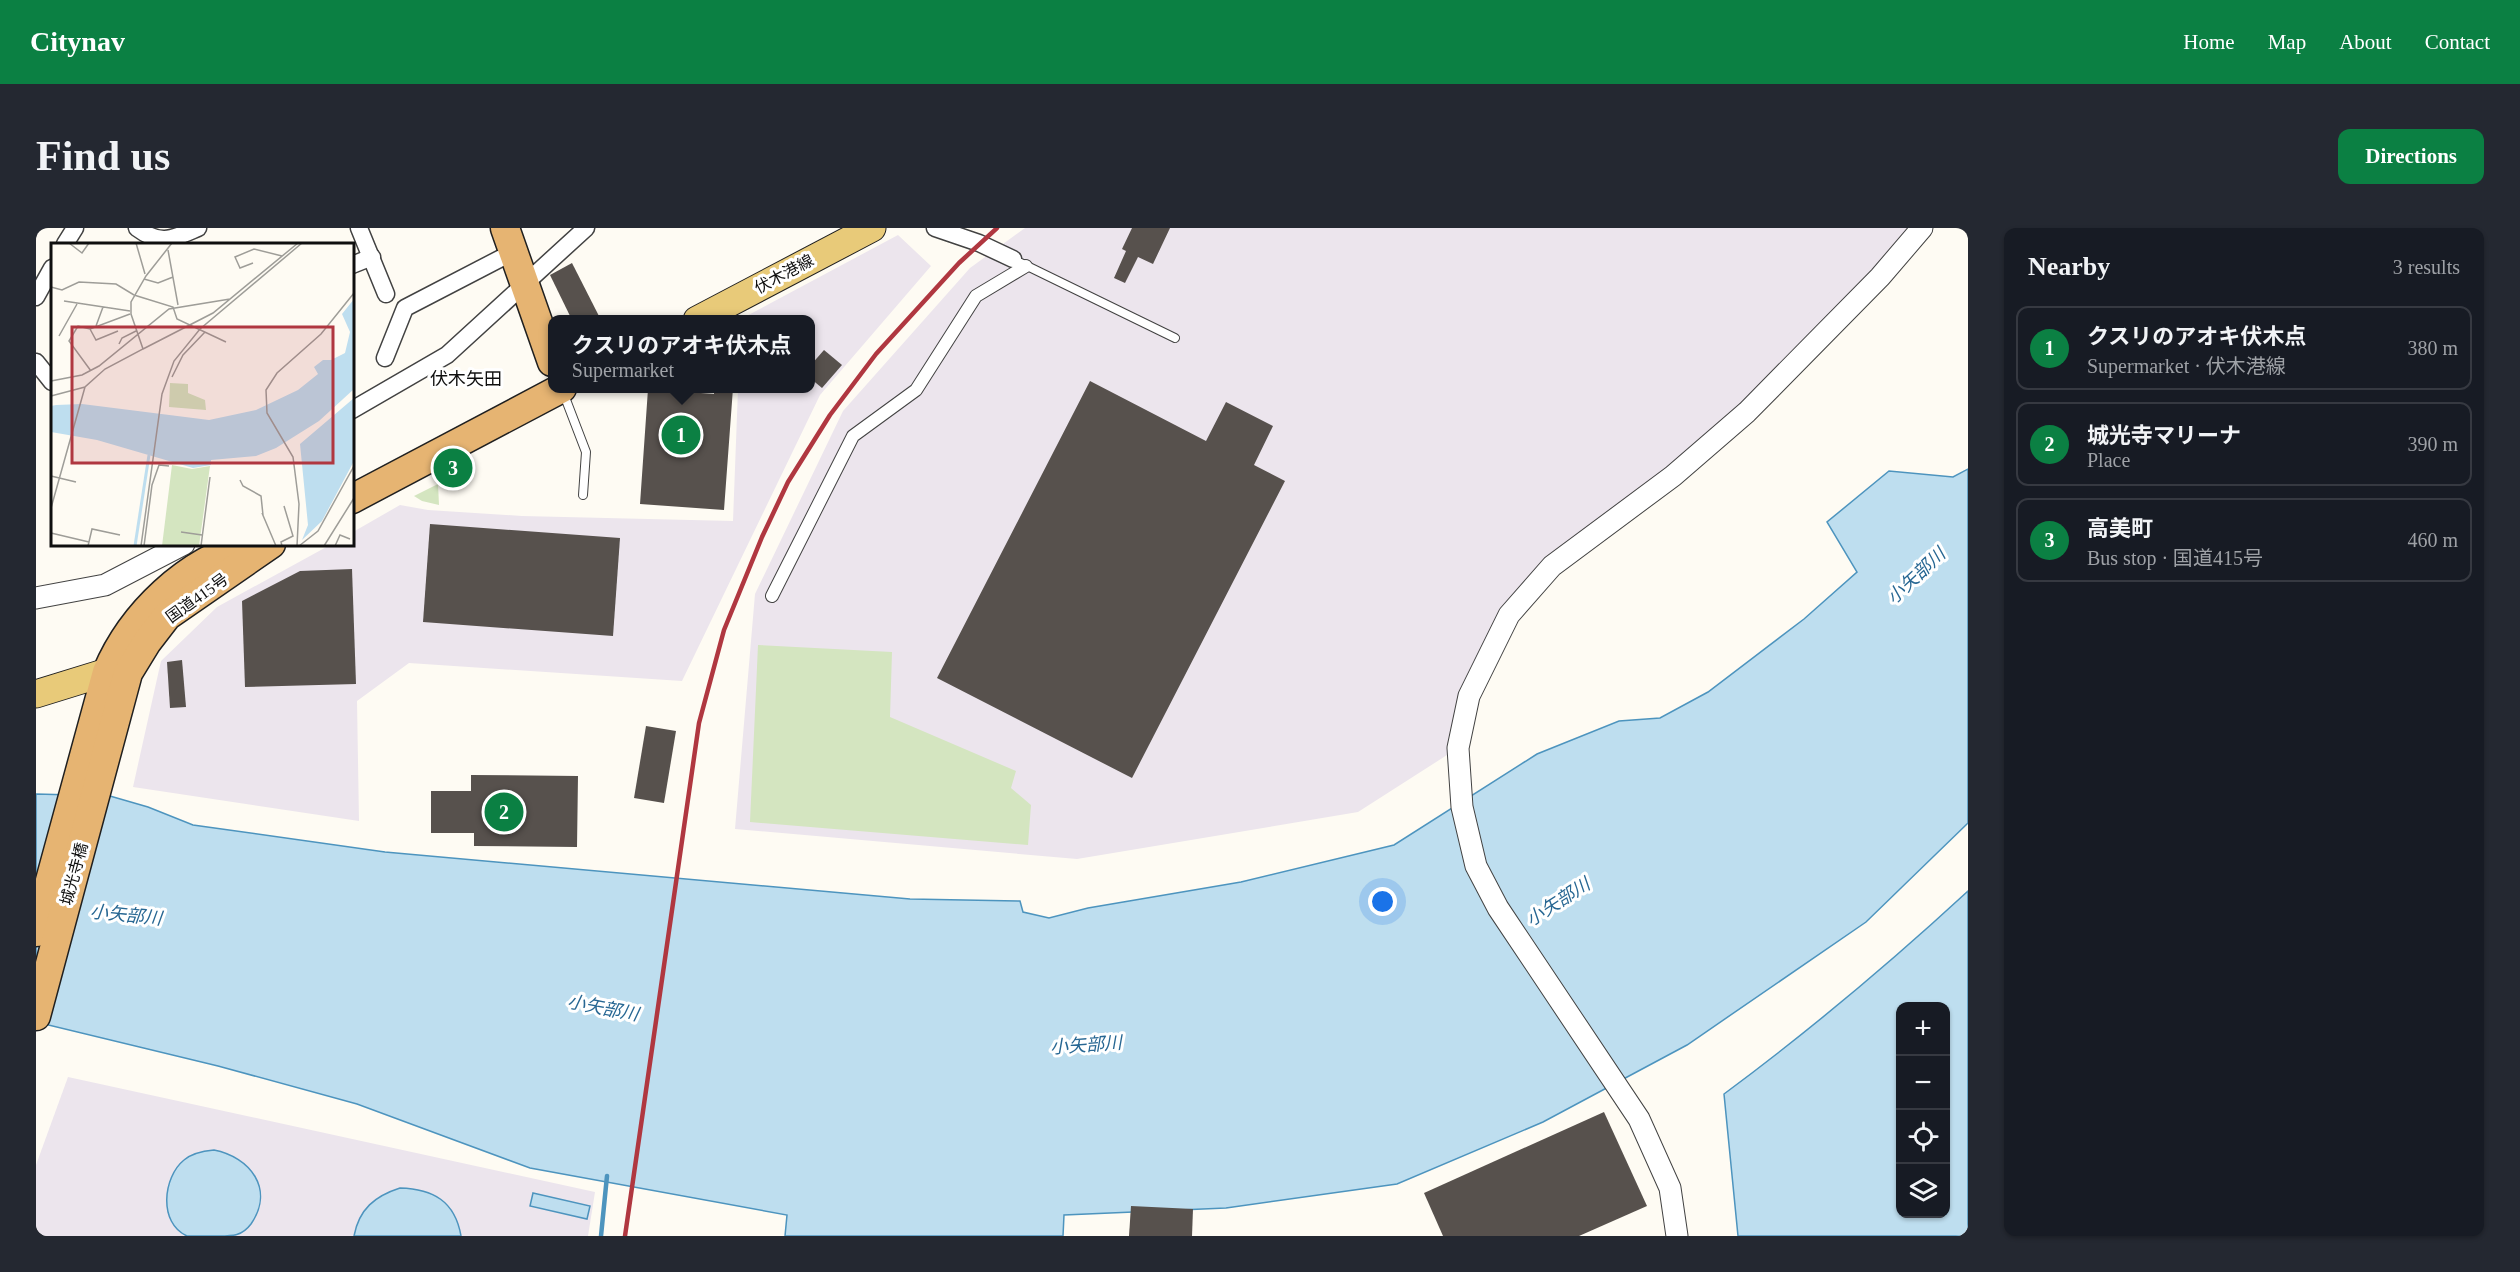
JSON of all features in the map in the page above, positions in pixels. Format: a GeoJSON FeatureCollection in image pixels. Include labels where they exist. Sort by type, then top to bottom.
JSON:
{"type":"FeatureCollection","features":[{"type":"Feature","properties":{"kind":"highway"},"geometry":{"type":"LineString","coordinates":[[509,240],[548,351]]}},
{"type":"Feature","properties":{"kind":"highway"},"geometry":{"type":"LineString","coordinates":[[354,498],[555,393]]}},
{"type":"Feature","properties":{"kind":"highway","name":"国道415号"},"geometry":{"type":"LineString","coordinates":[[103,724],[117,673],[116,650],[136,622],[170,585],[229,550],[242,546]]}},
{"type":"Feature","properties":{"kind":"highway","name":"国道415号"},"geometry":{"type":"LineString","coordinates":[[117,673],[147,642],[167,616],[268,546]]}},
{"type":"Feature","properties":{"kind":"highway","name":"城光寺橋"},"geometry":{"type":"LineString","coordinates":[[36,932],[103,724]]}},
{"type":"Feature","properties":{"kind":"highway","name":"城光寺橋"},"geometry":{"type":"LineString","coordinates":[[36,1016],[103,724]]}},
{"type":"Feature","properties":{"kind":"main road","name":"伏木港線"},"geometry":{"type":"LineString","coordinates":[[707,315],[872,228]]}},
{"type":"Feature","properties":{"kind":"main road"},"geometry":{"type":"LineString","coordinates":[[36,694],[117,673]]}},
{"type":"Feature","properties":{"kind":"street"},"geometry":{"type":"LineString","coordinates":[[66,243],[75,228]]}},
{"type":"Feature","properties":{"kind":"street"},"geometry":{"type":"LineString","coordinates":[[137,228],[150,237],[171,242],[198,228]]}},
{"type":"Feature","properties":{"kind":"street"},"geometry":{"type":"LineString","coordinates":[[359,228],[386,294]]}},
{"type":"Feature","properties":{"kind":"street"},"geometry":{"type":"LineString","coordinates":[[354,409],[447,355],[586,228]]}},
{"type":"Feature","properties":{"kind":"street"},"geometry":{"type":"LineString","coordinates":[[772,596],[853,436],[916,390],[976,296],[1020,262],[968,233],[935,228]]}},
{"type":"Feature","properties":{"kind":"street"},"geometry":{"type":"LineString","coordinates":[[1677,1236],[1670,1188],[1639,1119],[1498,909],[1476,866],[1462,807],[1458,748],[1469,696],[1509,615],[1552,566],[1673,476],[1747,412],[1880,277],[1922,228]]}},
{"type":"Feature","properties":{"kind":"street"},"geometry":{"type":"LineString","coordinates":[[384,357],[405,308],[509,240]]}},
{"type":"Feature","properties":{"kind":"street"},"geometry":{"type":"LineString","coordinates":[[354,264],[372,257]]}},
{"type":"Feature","properties":{"kind":"street"},"geometry":{"type":"LineString","coordinates":[[36,297],[51,269]]}},
{"type":"Feature","properties":{"kind":"street"},"geometry":{"type":"LineString","coordinates":[[36,362],[51,381]]}},
{"type":"Feature","properties":{"kind":"street"},"geometry":{"type":"LineString","coordinates":[[36,598],[105,585],[175,547]]}},
{"type":"Feature","properties":{"kind":"lane"},"geometry":{"type":"LineString","coordinates":[[1020,262],[1174,338]]}},
{"type":"Feature","properties":{"kind":"lane"},"geometry":{"type":"LineString","coordinates":[[564,393],[586,452],[583,495]]}},
{"type":"Feature","properties":{"kind":"shaded area"},"geometry":{"type":"Polygon","coordinates":[[[1025,228],[1922,228],[1880,277],[1509,615],[1458,748],[1358,812],[1077,859],[735,829],[755,594],[843,411],[970,268],[1025,228]]]}},
{"type":"Feature","properties":{"kind":"shaded area"},"geometry":{"type":"Polygon","coordinates":[[[898,235],[931,266],[820,395],[682,681],[409,663],[357,701],[359,821],[133,787],[161,661],[217,607],[328,546],[354,546],[354,531],[400,505],[428,510],[522,516],[733,521],[738,393],[815,393],[815,315],[748,315],[898,235]]]}},
{"type":"Feature","properties":{"kind":"shaded area"},"geometry":{"type":"Polygon","coordinates":[[[68,1077],[595,1192],[588,1236],[36,1236],[36,1165],[68,1077]]]}},
{"type":"Feature","properties":{"kind":"green space"},"geometry":{"type":"Polygon","coordinates":[[[438,484],[439,505],[422,501],[414,496],[438,484]]]}},
{"type":"Feature","properties":{"kind":"green space"},"geometry":{"type":"Polygon","coordinates":[[[758,645],[892,652],[890,717],[1016,771],[1011,788],[1031,805],[1028,845],[750,822],[758,645]]]}},
{"type":"Feature","properties":{"kind":"water","name":"小矢部川"},"geometry":{"type":"Polygon","coordinates":[[[1968,469],[1968,823],[1866,922],[1687,1045],[1543,1122],[1397,1184],[1226,1208],[1064,1215],[1063,1236],[785,1236],[787,1215],[530,1168],[357,1104],[218,1066],[36,1022],[36,794],[110,796],[148,807],[193,825],[385,852],[910,899],[1020,901],[1023,912],[1049,918],[1088,908],[1241,882],[1394,845],[1537,754],[1619,721],[1660,718],[1708,692],[1804,619],[1857,572],[1827,522],[1889,471],[1953,477],[1968,469]]]}},
{"type":"Feature","properties":{"kind":"water"},"geometry":{"type":"Polygon","coordinates":[[[1968,891],[1968,1236],[1738,1236],[1724,1094],[1879,970],[1968,891]]]}},
{"type":"Feature","properties":{"kind":"water"},"geometry":{"type":"Polygon","coordinates":[[[214,1150],[238,1160],[255,1176],[259,1187],[258,1211],[248,1228],[237,1234],[187,1236],[171,1221],[167,1200],[168,1188],[177,1168],[184,1160],[198,1153],[214,1150]]]}},
{"type":"Feature","properties":{"kind":"water"},"geometry":{"type":"Polygon","coordinates":[[[400,1188],[423,1191],[441,1199],[454,1214],[461,1236],[354,1236],[364,1211],[383,1195],[400,1188]]]}},
{"type":"Feature","properties":{"kind":"water"},"geometry":{"type":"Polygon","coordinates":[[[533,1193],[590,1206],[587,1219],[530,1206],[533,1193]]]}},
{"type":"Feature","properties":{"kind":"building"},"geometry":{"type":"Polygon","coordinates":[[[1132,228],[1170,228],[1153,264],[1138,257],[1125,283],[1114,278],[1126,251],[1122,249],[1132,228]]]}},
{"type":"Feature","properties":{"kind":"building"},"geometry":{"type":"Polygon","coordinates":[[[572,263],[598,315],[570,315],[550,275],[572,263]]]}},
{"type":"Feature","properties":{"kind":"building"},"geometry":{"type":"Polygon","coordinates":[[[824,350],[842,365],[822,388],[815,382],[815,360],[824,350]]]}},
{"type":"Feature","properties":{"kind":"building"},"geometry":{"type":"Polygon","coordinates":[[[1090,381],[1206,441],[1226,402],[1273,426],[1254,465],[1285,481],[1132,778],[937,678],[1090,381]]]}},
{"type":"Feature","properties":{"kind":"building"},"geometry":{"type":"Polygon","coordinates":[[[648,393],[733,393],[724,510],[640,504],[648,393]]]}},
{"type":"Feature","properties":{"kind":"building"},"geometry":{"type":"Polygon","coordinates":[[[430,524],[620,538],[613,636],[423,622],[430,524]]]}},
{"type":"Feature","properties":{"kind":"building"},"geometry":{"type":"Polygon","coordinates":[[[352,569],[356,684],[245,687],[242,601],[300,571],[352,569]]]}},
{"type":"Feature","properties":{"kind":"building"},"geometry":{"type":"Polygon","coordinates":[[[182,660],[186,707],[170,708],[167,662],[182,660]]]}},
{"type":"Feature","properties":{"kind":"building"},"geometry":{"type":"Polygon","coordinates":[[[646,726],[676,731],[664,803],[634,798],[646,726]]]}},
{"type":"Feature","properties":{"kind":"building"},"geometry":{"type":"Polygon","coordinates":[[[471,775],[578,776],[577,847],[474,846],[474,833],[431,833],[431,791],[471,791],[471,775]]]}},
{"type":"Feature","properties":{"kind":"building"},"geometry":{"type":"Polygon","coordinates":[[[1604,1112],[1647,1206],[1579,1236],[1443,1236],[1424,1193],[1604,1112]]]}},
{"type":"Feature","properties":{"kind":"building"},"geometry":{"type":"Polygon","coordinates":[[[1131,1206],[1193,1209],[1192,1236],[1129,1236],[1131,1206]]]}},
{"type":"Feature","properties":{"kind":"waterway"},"geometry":{"type":"LineString","coordinates":[[601,1236],[607,1176]]}},
{"type":"Feature","properties":{"kind":"railway"},"geometry":{"type":"LineString","coordinates":[[625,1236],[699,723],[724,630],[762,537],[788,482],[830,415],[876,354],[959,263],[997,228]]}},
{"type":"Feature","properties":{"kind":"place","name":"クスリのアオキ伏木点"},"geometry":{"type":"Point","coordinates":[681,435]}},
{"type":"Feature","properties":{"kind":"place","name":"高美町"},"geometry":{"type":"Point","coordinates":[453,468]}},
{"type":"Feature","properties":{"kind":"place","name":"城光寺マリーナ"},"geometry":{"type":"Point","coordinates":[504,812]}},
{"type":"Feature","properties":{"kind":"district","name":"伏木矢田"},"geometry":{"type":"Point","coordinates":[466,379]}}]}
